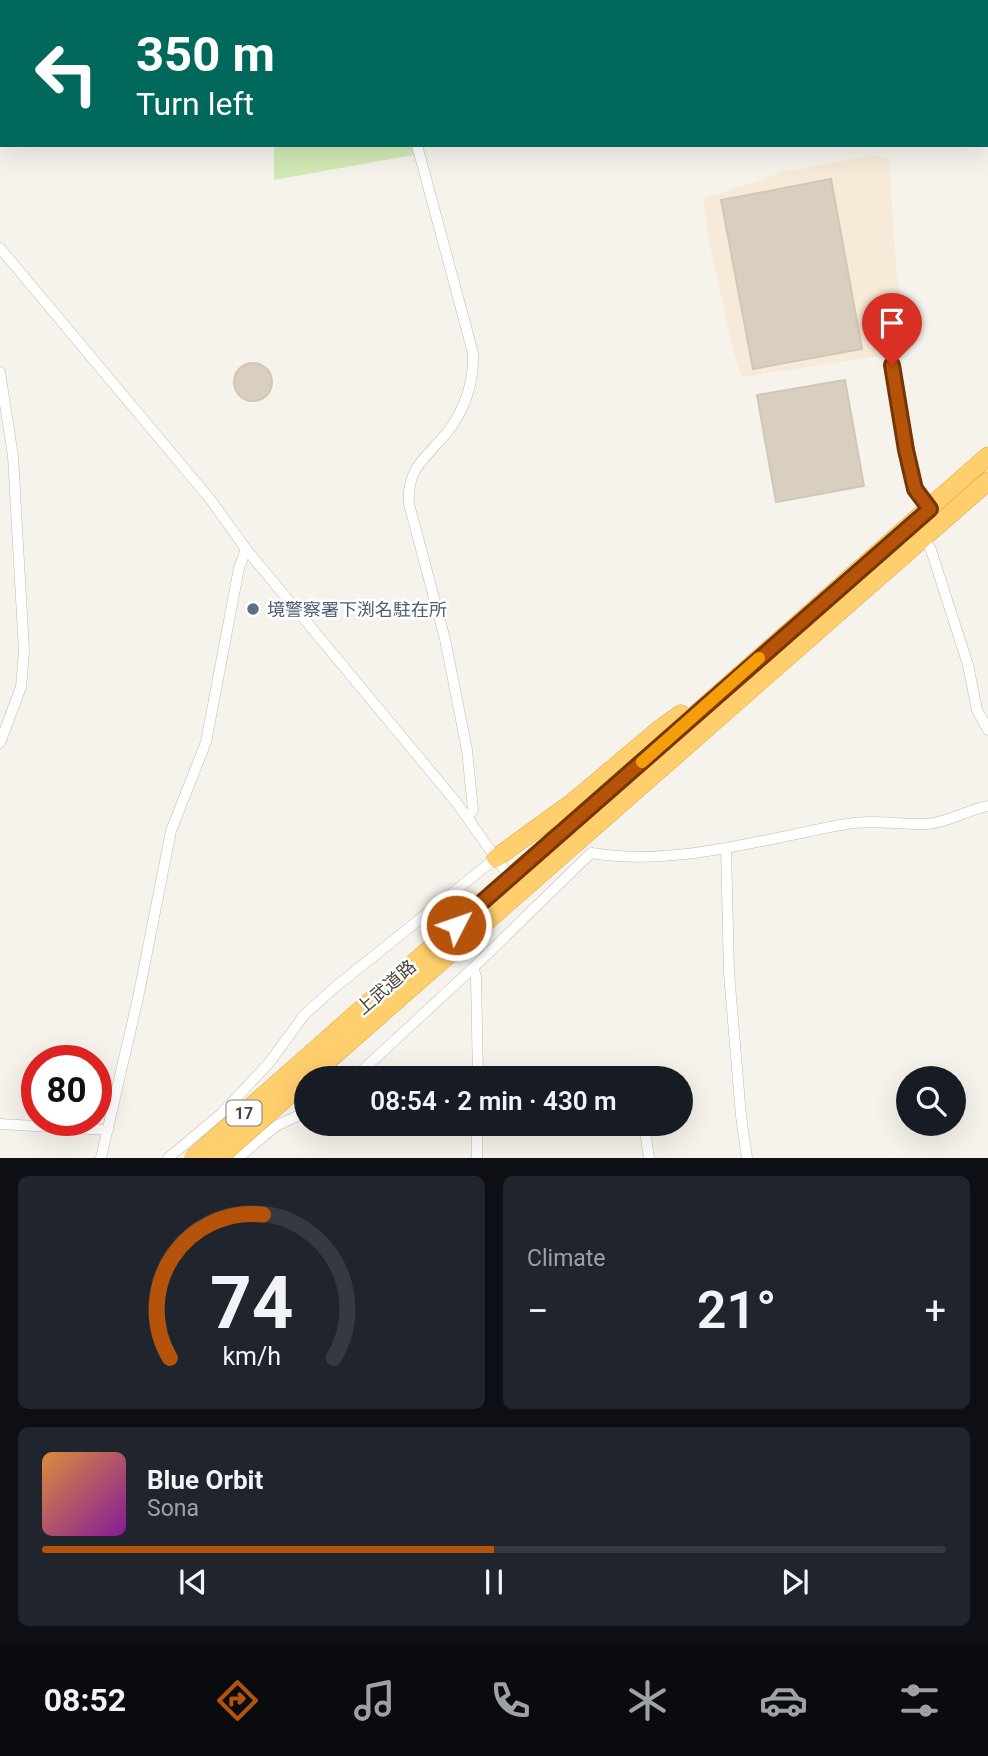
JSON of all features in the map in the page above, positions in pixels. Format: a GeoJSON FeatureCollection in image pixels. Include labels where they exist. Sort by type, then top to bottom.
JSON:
{"type":"FeatureCollection","features":[{"type":"Feature","properties":{"kind":"highway","name":"上武道路"},"geometry":{"type":"LineString","coordinates":[[313,1066],[739,676],[988,456]]}},
{"type":"Feature","properties":{"kind":"highway","name":"上武道路"},"geometry":{"type":"LineString","coordinates":[[313,1066],[925,539],[988,481]]}},
{"type":"Feature","properties":{"kind":"highway"},"geometry":{"type":"LineString","coordinates":[[500,863],[660,729],[739,676]]}},
{"type":"Feature","properties":{"kind":"highway","name":"上武道路"},"geometry":{"type":"LineString","coordinates":[[193,1157],[294,1082]]}},
{"type":"Feature","properties":{"kind":"highway","name":"上武道路"},"geometry":{"type":"LineString","coordinates":[[218,1157],[294,1084]]}},
{"type":"Feature","properties":{"kind":"street"},"geometry":{"type":"LineString","coordinates":[[418,147],[473,353],[471,382],[459,415],[412,474],[408,490],[409,504],[445,639],[467,750],[473,810],[468,817]]}},
{"type":"Feature","properties":{"kind":"street"},"geometry":{"type":"LineString","coordinates":[[0,248],[210,499],[246,549],[468,817],[500,863],[334,988],[304,1015],[269,1063],[222,1114],[168,1157]]}},
{"type":"Feature","properties":{"kind":"street"},"geometry":{"type":"LineString","coordinates":[[892,365],[915,489],[930,509]]}},
{"type":"Feature","properties":{"kind":"street"},"geometry":{"type":"LineString","coordinates":[[0,372],[13,456],[24,662],[21,687],[0,743]]}},
{"type":"Feature","properties":{"kind":"street"},"geometry":{"type":"LineString","coordinates":[[925,539],[966,656],[977,710],[988,730]]}},
{"type":"Feature","properties":{"kind":"street"},"geometry":{"type":"LineString","coordinates":[[112,1109],[138,998],[171,831],[206,742],[239,568],[246,549]]}},
{"type":"Feature","properties":{"kind":"street"},"geometry":{"type":"LineString","coordinates":[[367,1066],[473,968],[591,852],[658,856],[726,849],[859,821],[936,823],[988,806]]}},
{"type":"Feature","properties":{"kind":"street"},"geometry":{"type":"LineString","coordinates":[[726,849],[729,973],[747,1157]]}},
{"type":"Feature","properties":{"kind":"street"},"geometry":{"type":"LineString","coordinates":[[527,897],[536,907]]}},
{"type":"Feature","properties":{"kind":"street"},"geometry":{"type":"LineString","coordinates":[[473,968],[476,976],[478,1066]]}},
{"type":"Feature","properties":{"kind":"street"},"geometry":{"type":"LineString","coordinates":[[222,1114],[251,1146]]}},
{"type":"Feature","properties":{"kind":"street"},"geometry":{"type":"LineString","coordinates":[[238,1157],[276,1126],[294,1118]]}},
{"type":"Feature","properties":{"kind":"street"},"geometry":{"type":"LineString","coordinates":[[0,1124],[21,1125]]}},
{"type":"Feature","properties":{"kind":"street"},"geometry":{"type":"LineString","coordinates":[[101,1157],[106,1136]]}},
{"type":"Feature","properties":{"kind":"street"},"geometry":{"type":"LineString","coordinates":[[477,1136],[477,1157]]}},
{"type":"Feature","properties":{"kind":"street"},"geometry":{"type":"LineString","coordinates":[[646,1136],[649,1157]]}},
{"type":"Feature","properties":{"kind":"shaded area"},"geometry":{"type":"Polygon","coordinates":[[[870,156],[886,157],[889,163],[897,278],[913,341],[900,353],[742,377],[734,354],[709,241],[703,199],[783,172],[870,156]]]}},
{"type":"Feature","properties":{"kind":"green space"},"geometry":{"type":"Polygon","coordinates":[[[274,147],[412,147],[413,155],[274,180],[274,147]]]}},
{"type":"Feature","properties":{"kind":"building"},"geometry":{"type":"Polygon","coordinates":[[[831,179],[862,349],[753,369],[721,200],[831,179]]]}},
{"type":"Feature","properties":{"kind":"building"},"geometry":{"type":"Polygon","coordinates":[[[253,363],[266,369],[272,382],[266,395],[253,401],[240,395],[234,382],[240,369],[253,363]]]}},
{"type":"Feature","properties":{"kind":"building"},"geometry":{"type":"Polygon","coordinates":[[[845,380],[864,486],[776,502],[757,395],[845,380]]]}},
{"type":"Feature","properties":{"kind":"slow traffic"},"geometry":{"type":"LineString","coordinates":[[642,762],[759,658]]}},
{"type":"Feature","properties":{"kind":"place","name":"境警察署下渕名駐在所"},"geometry":{"type":"Point","coordinates":[253,609]}},
{"type":"Feature","properties":{"kind":"route"},"geometry":{"type":"LineString","coordinates":[[456,925],[930,509],[915,489],[892,365]]}}]}
